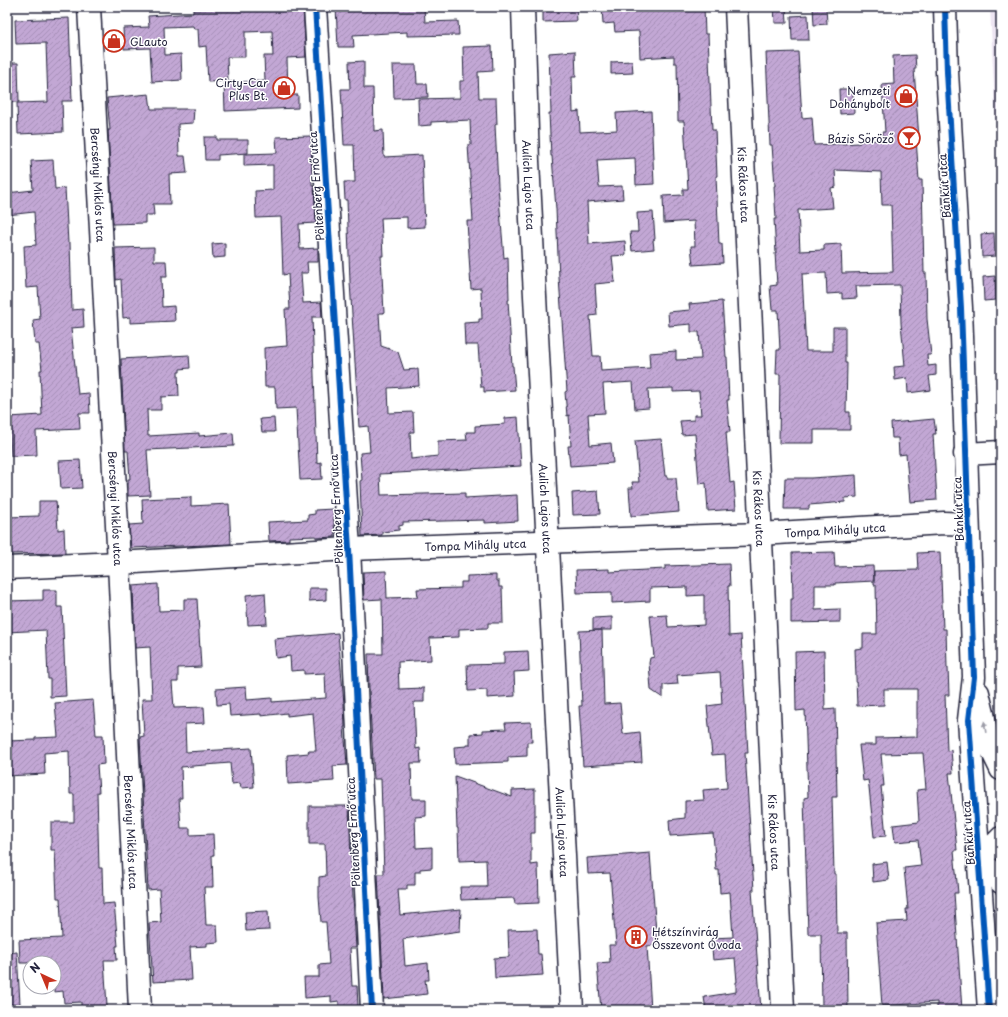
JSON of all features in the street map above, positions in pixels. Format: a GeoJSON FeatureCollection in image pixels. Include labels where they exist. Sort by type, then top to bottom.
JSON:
{"type":"FeatureCollection","features":[{"type":"Feature","properties":{"kind":"street","name":"Bercsényi Miklós utca"},"geometry":{"type":"LineString","coordinates":[[89,7],[119,563],[140,1010]]}},
{"type":"Feature","properties":{"kind":"street","name":"Pöltenberg Ernő utca"},"geometry":{"type":"LineString","coordinates":[[315,7],[349,549],[372,1010]]}},
{"type":"Feature","properties":{"kind":"street","name":"Aulich Lajos utca"},"geometry":{"type":"LineString","coordinates":[[523,7],[528,161],[572,1010]]}},
{"type":"Feature","properties":{"kind":"street","name":"Kis Rákos utca"},"geometry":{"type":"LineString","coordinates":[[736,7],[783,1010]]}},
{"type":"Feature","properties":{"kind":"street","name":"Bánkút utca"},"geometry":{"type":"LineString","coordinates":[[945,7],[947,72],[961,308],[974,677],[969,720],[980,859],[989,1010]]}},
{"type":"Feature","properties":{"kind":"street"},"geometry":{"type":"LineString","coordinates":[[965,454],[1001,452]]}},
{"type":"Feature","properties":{"kind":"street","name":"Tompa Mihály utca"},"geometry":{"type":"LineString","coordinates":[[7,568],[119,563],[349,549],[760,534],[944,523],[968,524]]}},
{"type":"Feature","properties":{"kind":"street","name":"Bánkút utca"},"geometry":{"type":"LineString","coordinates":[[974,677],[984,718],[987,740],[1000,766]]}},
{"type":"Feature","properties":{"kind":"street"},"geometry":{"type":"LineString","coordinates":[[1001,838],[980,859],[1001,882]]}},
{"type":"Feature","properties":{"kind":"shaded area"},"geometry":{"type":"Polygon","coordinates":[[[990,7],[1001,7],[1001,234],[990,7]]]}},
{"type":"Feature","properties":{"kind":"building"},"geometry":{"type":"Polygon","coordinates":[[[249,7],[303,7],[306,57],[287,58],[288,95],[298,95],[298,108],[225,111],[224,82],[265,81],[264,56],[273,56],[272,31],[245,32],[245,57],[227,57],[228,81],[208,82],[206,46],[199,47],[198,29],[194,29],[193,26],[164,27],[165,55],[181,54],[182,80],[152,82],[150,48],[124,49],[123,28],[149,27],[148,16],[193,13],[193,10],[249,7]]]}},
{"type":"Feature","properties":{"kind":"building"},"geometry":{"type":"Polygon","coordinates":[[[336,7],[424,7],[425,22],[458,21],[459,35],[407,36],[407,32],[353,35],[354,47],[338,47],[336,7]]]}},
{"type":"Feature","properties":{"kind":"building"},"geometry":{"type":"Polygon","coordinates":[[[543,7],[576,7],[577,21],[543,22],[543,7]]]}},
{"type":"Feature","properties":{"kind":"building"},"geometry":{"type":"Polygon","coordinates":[[[602,7],[704,7],[705,34],[708,34],[712,130],[715,130],[719,244],[722,244],[723,263],[693,265],[691,246],[695,246],[694,221],[664,223],[663,196],[683,195],[683,189],[688,189],[684,121],[678,121],[677,63],[674,63],[674,56],[640,58],[639,31],[615,32],[614,23],[603,24],[602,7]]]}},
{"type":"Feature","properties":{"kind":"building"},"geometry":{"type":"Polygon","coordinates":[[[774,7],[786,7],[787,23],[775,23],[774,7]]]}},
{"type":"Feature","properties":{"kind":"building"},"geometry":{"type":"Polygon","coordinates":[[[813,7],[826,7],[827,24],[814,25],[813,7]]]}},
{"type":"Feature","properties":{"kind":"building"},"geometry":{"type":"Polygon","coordinates":[[[808,15],[809,40],[792,40],[791,16],[808,15]]]}},
{"type":"Feature","properties":{"kind":"building"},"geometry":{"type":"Polygon","coordinates":[[[69,18],[72,101],[62,101],[63,132],[18,134],[17,103],[48,102],[46,43],[16,44],[15,20],[69,18]]]}},
{"type":"Feature","properties":{"kind":"building"},"geometry":{"type":"Polygon","coordinates":[[[492,46],[493,71],[478,72],[479,98],[496,98],[497,124],[495,125],[498,186],[504,258],[508,257],[508,300],[515,390],[484,392],[484,387],[481,387],[478,345],[465,345],[464,323],[479,322],[479,319],[482,319],[481,288],[471,289],[467,221],[473,221],[468,145],[471,145],[470,120],[431,122],[431,125],[419,126],[418,99],[460,98],[460,81],[464,81],[463,47],[492,46]]]}},
{"type":"Feature","properties":{"kind":"building"},"geometry":{"type":"Polygon","coordinates":[[[575,51],[576,77],[572,77],[573,112],[579,111],[580,132],[617,130],[616,113],[651,111],[654,184],[636,185],[635,158],[597,160],[599,187],[622,186],[623,199],[587,202],[589,244],[625,241],[626,255],[612,256],[615,282],[595,284],[597,315],[590,316],[593,356],[600,356],[601,371],[650,368],[649,353],[676,351],[676,360],[701,359],[699,332],[691,332],[691,324],[669,326],[668,312],[690,310],[689,304],[722,301],[727,357],[729,400],[727,400],[730,432],[726,432],[730,483],[734,482],[736,509],[708,511],[706,483],[699,484],[695,434],[682,435],[680,421],[694,420],[694,415],[701,415],[699,391],[673,392],[673,388],[648,389],[649,408],[635,409],[633,382],[603,384],[605,413],[588,414],[590,445],[611,443],[613,463],[570,466],[568,446],[571,446],[569,415],[567,416],[565,392],[567,391],[556,209],[551,156],[549,53],[575,51]]]}},
{"type":"Feature","properties":{"kind":"building"},"geometry":{"type":"Polygon","coordinates":[[[798,52],[802,118],[812,117],[814,145],[860,143],[860,141],[882,140],[882,132],[885,132],[882,85],[894,84],[893,56],[915,55],[916,69],[914,69],[919,139],[916,139],[919,180],[922,180],[924,273],[926,273],[927,319],[931,355],[927,355],[928,366],[936,365],[936,375],[929,376],[931,390],[908,393],[907,378],[895,380],[894,367],[905,366],[901,323],[900,285],[856,286],[857,298],[842,299],[842,293],[827,294],[826,273],[802,274],[806,351],[833,351],[833,327],[845,327],[845,363],[847,363],[846,412],[850,412],[850,430],[814,430],[814,443],[779,443],[780,374],[776,374],[777,350],[780,350],[778,310],[772,310],[770,286],[777,285],[774,219],[776,219],[775,186],[772,145],[770,145],[766,53],[798,52]],[[835,170],[836,187],[831,188],[833,208],[798,210],[800,251],[824,250],[824,245],[841,244],[842,273],[893,272],[891,205],[882,205],[881,172],[835,170]]]}},
{"type":"Feature","properties":{"kind":"building"},"geometry":{"type":"Polygon","coordinates":[[[364,61],[364,88],[373,88],[374,131],[383,130],[384,157],[422,155],[425,227],[407,228],[407,217],[381,218],[384,313],[379,313],[381,346],[398,352],[404,370],[418,369],[419,386],[388,388],[389,413],[413,412],[414,432],[410,432],[411,459],[438,456],[438,441],[467,440],[466,432],[475,432],[475,426],[505,424],[505,418],[518,417],[521,466],[380,474],[381,495],[465,493],[465,498],[517,495],[518,521],[485,523],[485,520],[403,522],[403,525],[399,526],[399,530],[382,532],[382,535],[362,536],[360,481],[362,480],[360,453],[370,452],[368,426],[359,427],[350,282],[347,200],[345,200],[344,182],[355,182],[354,145],[344,145],[341,89],[350,89],[349,62],[364,61]]]}},
{"type":"Feature","properties":{"kind":"building"},"geometry":{"type":"Polygon","coordinates":[[[632,61],[633,73],[611,74],[611,62],[632,61]]]}},
{"type":"Feature","properties":{"kind":"building"},"geometry":{"type":"Polygon","coordinates":[[[7,63],[18,63],[19,102],[7,102],[7,63]]]}},
{"type":"Feature","properties":{"kind":"building"},"geometry":{"type":"Polygon","coordinates":[[[393,65],[416,65],[417,84],[427,84],[428,97],[394,98],[393,65]]]}},
{"type":"Feature","properties":{"kind":"building"},"geometry":{"type":"Polygon","coordinates":[[[839,89],[853,89],[854,113],[840,114],[839,89]]]}},
{"type":"Feature","properties":{"kind":"building"},"geometry":{"type":"Polygon","coordinates":[[[149,94],[151,109],[194,109],[193,123],[178,124],[179,156],[185,156],[187,173],[169,174],[170,204],[153,204],[154,215],[145,215],[145,223],[113,224],[108,130],[110,130],[107,98],[149,94]]]}},
{"type":"Feature","properties":{"kind":"building"},"geometry":{"type":"Polygon","coordinates":[[[311,136],[312,186],[314,186],[316,223],[299,224],[300,249],[318,248],[318,262],[307,262],[308,273],[301,273],[303,303],[321,302],[322,317],[312,317],[317,463],[321,462],[322,479],[300,480],[296,408],[276,409],[275,387],[265,387],[264,348],[287,346],[285,309],[290,309],[288,274],[283,275],[281,217],[256,218],[255,191],[273,190],[273,165],[244,166],[244,154],[277,153],[276,137],[311,136]]]}},
{"type":"Feature","properties":{"kind":"building"},"geometry":{"type":"Polygon","coordinates":[[[204,137],[217,137],[217,140],[248,140],[248,153],[218,155],[218,160],[205,160],[204,137]]]}},
{"type":"Feature","properties":{"kind":"building"},"geometry":{"type":"Polygon","coordinates":[[[53,160],[55,189],[65,188],[68,243],[70,243],[72,310],[83,309],[84,327],[71,328],[78,394],[89,393],[90,413],[79,413],[80,429],[36,431],[37,455],[11,456],[9,417],[42,415],[40,370],[42,370],[39,344],[35,344],[33,320],[40,319],[38,287],[26,288],[24,246],[36,245],[34,212],[7,215],[7,193],[33,190],[31,161],[53,160]]]}},
{"type":"Feature","properties":{"kind":"building"},"geometry":{"type":"Polygon","coordinates":[[[653,212],[655,239],[653,240],[654,249],[632,251],[630,232],[638,232],[637,213],[653,212]]]}},
{"type":"Feature","properties":{"kind":"building"},"geometry":{"type":"Polygon","coordinates":[[[994,233],[995,256],[982,257],[981,234],[994,233]]]}},
{"type":"Feature","properties":{"kind":"building"},"geometry":{"type":"Polygon","coordinates":[[[225,243],[225,257],[213,258],[212,244],[225,243]]]}},
{"type":"Feature","properties":{"kind":"building"},"geometry":{"type":"Polygon","coordinates":[[[154,247],[154,261],[166,261],[167,277],[161,277],[162,307],[174,306],[175,321],[130,323],[130,317],[123,318],[121,279],[116,280],[115,248],[154,247]]]}},
{"type":"Feature","properties":{"kind":"building"},"geometry":{"type":"Polygon","coordinates":[[[995,276],[996,300],[984,301],[983,277],[995,276]]]}},
{"type":"Feature","properties":{"kind":"building"},"geometry":{"type":"Polygon","coordinates":[[[189,355],[190,368],[180,369],[180,372],[178,372],[179,396],[161,397],[161,410],[147,410],[148,436],[199,433],[199,436],[233,433],[234,446],[147,450],[150,495],[128,496],[128,479],[130,479],[128,451],[125,451],[121,359],[189,355]]]}},
{"type":"Feature","properties":{"kind":"building"},"geometry":{"type":"Polygon","coordinates":[[[274,418],[275,432],[262,432],[260,419],[274,418]]]}},
{"type":"Feature","properties":{"kind":"building"},"geometry":{"type":"Polygon","coordinates":[[[934,419],[936,434],[933,434],[937,500],[910,502],[906,454],[899,455],[898,438],[892,438],[891,423],[934,419]]]}},
{"type":"Feature","properties":{"kind":"building"},"geometry":{"type":"Polygon","coordinates":[[[661,439],[665,476],[667,476],[667,478],[676,478],[679,512],[631,516],[629,488],[633,488],[632,482],[639,482],[635,441],[661,439]]]}},
{"type":"Feature","properties":{"kind":"building"},"geometry":{"type":"Polygon","coordinates":[[[80,460],[82,488],[61,489],[59,461],[80,460]]]}},
{"type":"Feature","properties":{"kind":"building"},"geometry":{"type":"Polygon","coordinates":[[[856,475],[857,497],[845,498],[845,502],[809,505],[809,509],[784,509],[785,478],[856,475]]]}},
{"type":"Feature","properties":{"kind":"building"},"geometry":{"type":"Polygon","coordinates":[[[598,491],[600,514],[573,515],[572,493],[598,491]]]}},
{"type":"Feature","properties":{"kind":"building"},"geometry":{"type":"Polygon","coordinates":[[[191,497],[191,506],[229,504],[231,544],[131,548],[129,525],[143,524],[142,499],[191,497]]]}},
{"type":"Feature","properties":{"kind":"building"},"geometry":{"type":"Polygon","coordinates":[[[39,501],[56,501],[58,530],[64,529],[65,553],[7,554],[7,517],[39,516],[39,501]]]}},
{"type":"Feature","properties":{"kind":"building"},"geometry":{"type":"Polygon","coordinates":[[[333,509],[335,537],[289,537],[289,540],[269,541],[268,522],[308,520],[308,515],[315,514],[315,510],[333,509]]]}},
{"type":"Feature","properties":{"kind":"building"},"geometry":{"type":"Polygon","coordinates":[[[834,552],[835,567],[873,566],[874,581],[835,583],[835,585],[815,585],[815,610],[840,609],[840,622],[791,623],[791,599],[793,599],[792,553],[834,552]]]}},
{"type":"Feature","properties":{"kind":"building"},"geometry":{"type":"Polygon","coordinates":[[[940,552],[943,629],[946,629],[949,695],[945,695],[947,751],[951,750],[953,773],[949,773],[957,850],[954,850],[958,893],[954,893],[962,1010],[937,1010],[937,1002],[882,1006],[876,923],[907,921],[906,909],[908,909],[904,868],[921,866],[918,840],[895,842],[893,825],[919,822],[917,790],[926,789],[923,753],[881,754],[884,786],[881,786],[886,836],[874,837],[868,780],[863,781],[859,745],[876,745],[876,738],[917,737],[917,689],[884,689],[884,705],[857,706],[855,649],[863,648],[863,634],[877,634],[876,585],[874,585],[874,571],[918,570],[917,553],[940,552]]]}},
{"type":"Feature","properties":{"kind":"building"},"geometry":{"type":"Polygon","coordinates":[[[729,564],[729,636],[741,635],[748,753],[745,753],[754,890],[752,890],[761,1010],[706,1010],[704,997],[736,992],[737,982],[735,958],[713,960],[711,938],[733,937],[730,892],[720,893],[719,870],[716,870],[713,833],[670,836],[669,820],[685,818],[685,801],[704,800],[703,790],[727,788],[725,754],[712,755],[707,706],[722,704],[720,672],[677,675],[678,684],[663,685],[663,698],[651,690],[649,663],[650,658],[654,657],[650,616],[667,615],[668,627],[704,625],[704,595],[687,596],[687,587],[650,588],[650,601],[612,603],[612,592],[577,593],[576,570],[609,569],[609,572],[665,569],[665,566],[729,564]]]}},
{"type":"Feature","properties":{"kind":"building"},"geometry":{"type":"Polygon","coordinates":[[[386,571],[387,598],[418,597],[417,589],[461,588],[461,582],[467,582],[467,576],[496,575],[496,581],[499,581],[499,587],[502,587],[503,623],[488,623],[488,628],[459,629],[459,637],[430,638],[431,660],[398,662],[399,689],[424,688],[424,702],[414,702],[416,749],[420,748],[421,763],[411,763],[412,799],[426,799],[426,816],[415,817],[416,848],[432,847],[432,868],[420,869],[420,872],[415,872],[415,885],[407,885],[407,889],[398,889],[400,915],[461,909],[460,931],[403,939],[405,966],[428,963],[429,980],[425,980],[427,994],[384,999],[378,874],[384,874],[381,779],[374,779],[368,654],[383,654],[382,599],[364,600],[363,572],[386,571]]]}},
{"type":"Feature","properties":{"kind":"building"},"geometry":{"type":"Polygon","coordinates":[[[158,584],[159,611],[184,610],[184,599],[197,599],[201,667],[178,668],[178,682],[172,682],[174,708],[204,707],[205,723],[185,724],[186,752],[251,748],[254,787],[241,788],[240,783],[232,784],[230,763],[181,767],[182,798],[179,798],[181,828],[190,828],[190,835],[213,834],[213,887],[204,887],[206,925],[217,925],[218,942],[207,943],[207,946],[190,947],[192,980],[153,982],[149,923],[161,922],[159,889],[148,890],[140,737],[144,736],[142,699],[152,699],[150,647],[135,648],[133,586],[158,584]]]}},
{"type":"Feature","properties":{"kind":"building"},"geometry":{"type":"Polygon","coordinates":[[[309,588],[326,588],[326,600],[309,601],[309,588]]]}},
{"type":"Feature","properties":{"kind":"building"},"geometry":{"type":"Polygon","coordinates":[[[43,590],[57,590],[57,607],[62,607],[66,696],[50,697],[46,630],[7,632],[7,601],[43,600],[43,590]]]}},
{"type":"Feature","properties":{"kind":"building"},"geometry":{"type":"Polygon","coordinates":[[[265,593],[267,624],[248,625],[246,595],[265,593]]]}},
{"type":"Feature","properties":{"kind":"building"},"geometry":{"type":"Polygon","coordinates":[[[612,617],[612,630],[593,630],[593,618],[612,617]]]}},
{"type":"Feature","properties":{"kind":"building"},"geometry":{"type":"Polygon","coordinates":[[[602,630],[604,704],[620,703],[623,734],[640,732],[642,762],[583,766],[579,706],[582,706],[579,631],[602,630]]]}},
{"type":"Feature","properties":{"kind":"building"},"geometry":{"type":"Polygon","coordinates":[[[338,633],[347,765],[333,766],[334,781],[288,784],[287,755],[316,751],[313,713],[287,716],[287,713],[261,716],[261,714],[230,716],[229,704],[217,705],[216,689],[246,687],[247,700],[272,698],[272,702],[326,698],[325,673],[304,674],[304,670],[291,671],[290,656],[276,658],[274,639],[338,633]]]}},
{"type":"Feature","properties":{"kind":"building"},"geometry":{"type":"Polygon","coordinates":[[[528,651],[529,671],[514,672],[515,696],[487,698],[487,690],[468,691],[467,665],[504,664],[504,652],[528,651]]]}},
{"type":"Feature","properties":{"kind":"building"},"geometry":{"type":"Polygon","coordinates":[[[824,651],[825,710],[835,709],[837,797],[832,797],[834,874],[836,874],[837,933],[847,933],[848,1010],[822,1010],[821,934],[808,934],[804,798],[808,797],[805,710],[796,711],[795,652],[824,651]]]}},
{"type":"Feature","properties":{"kind":"building"},"geometry":{"type":"Polygon","coordinates":[[[93,700],[96,735],[103,735],[104,764],[97,765],[99,792],[97,792],[99,868],[102,868],[103,904],[114,903],[118,946],[116,946],[117,960],[104,960],[107,1006],[81,1007],[81,1002],[64,1003],[62,991],[62,955],[22,955],[22,963],[20,963],[19,940],[62,938],[60,898],[57,898],[55,850],[51,850],[51,822],[74,822],[74,794],[70,794],[69,751],[44,753],[45,774],[7,776],[7,741],[58,737],[55,703],[93,700]]]}},
{"type":"Feature","properties":{"kind":"building"},"geometry":{"type":"Polygon","coordinates":[[[531,722],[532,742],[527,742],[527,756],[508,757],[508,762],[455,764],[454,747],[470,745],[470,734],[483,733],[483,730],[506,729],[505,723],[531,722]]]}},
{"type":"Feature","properties":{"kind":"building"},"geometry":{"type":"Polygon","coordinates":[[[455,776],[512,797],[512,790],[535,789],[535,833],[531,833],[531,865],[538,864],[539,903],[515,904],[514,898],[461,900],[460,887],[487,887],[486,860],[459,861],[455,776]]]}},
{"type":"Feature","properties":{"kind":"building"},"geometry":{"type":"Polygon","coordinates":[[[309,806],[349,806],[356,948],[350,948],[352,986],[357,986],[358,1007],[339,1008],[339,1001],[331,1002],[331,996],[305,998],[304,977],[319,977],[319,965],[329,964],[326,922],[321,922],[319,897],[319,877],[326,876],[325,844],[309,844],[309,806]]]}},
{"type":"Feature","properties":{"kind":"building","name":"Hétszínvirág Összevont Óvoda"},"geometry":{"type":"Polygon","coordinates":[[[650,853],[657,945],[647,946],[651,1010],[601,1010],[597,963],[610,962],[609,945],[616,945],[610,873],[588,874],[587,858],[650,853]]]}},
{"type":"Feature","properties":{"kind":"building"},"geometry":{"type":"Polygon","coordinates":[[[887,862],[889,880],[873,882],[872,864],[887,862]]]}},
{"type":"Feature","properties":{"kind":"building"},"geometry":{"type":"Polygon","coordinates":[[[268,911],[269,930],[246,931],[245,912],[268,911]]]}},
{"type":"Feature","properties":{"kind":"building"},"geometry":{"type":"Polygon","coordinates":[[[537,929],[538,954],[541,954],[543,975],[495,978],[494,958],[509,957],[508,930],[537,929]]]}},
{"type":"Feature","properties":{"kind":"building"},"geometry":{"type":"Polygon","coordinates":[[[17,952],[20,1004],[7,1005],[7,953],[17,952]]]}},
{"type":"Feature","properties":{"kind":"tram line"},"geometry":{"type":"LineString","coordinates":[[996,1010],[1001,977]]}},
{"type":"Feature","properties":{"kind":"cycle path"},"geometry":{"type":"LineString","coordinates":[[315,7],[349,549],[372,1010]]}},
{"type":"Feature","properties":{"kind":"cycle path"},"geometry":{"type":"LineString","coordinates":[[945,7],[947,72],[961,308],[974,677],[969,720],[989,1010]]}},
{"type":"Feature","properties":{"kind":"place","name":"GLauto"},"geometry":{"type":"Point","coordinates":[114,41]}},
{"type":"Feature","properties":{"kind":"place","name":"Cirty-Car Plus Bt."},"geometry":{"type":"Point","coordinates":[284,88]}},
{"type":"Feature","properties":{"kind":"place","name":"Nemzeti Dohánybolt"},"geometry":{"type":"Point","coordinates":[906,96]}},
{"type":"Feature","properties":{"kind":"place","name":"Bázis Söröző"},"geometry":{"type":"Point","coordinates":[909,138]}},
{"type":"Feature","properties":{"kind":"place","name":"Hétszínvirág Összevont Óvoda"},"geometry":{"type":"Point","coordinates":[636,937]}}]}
